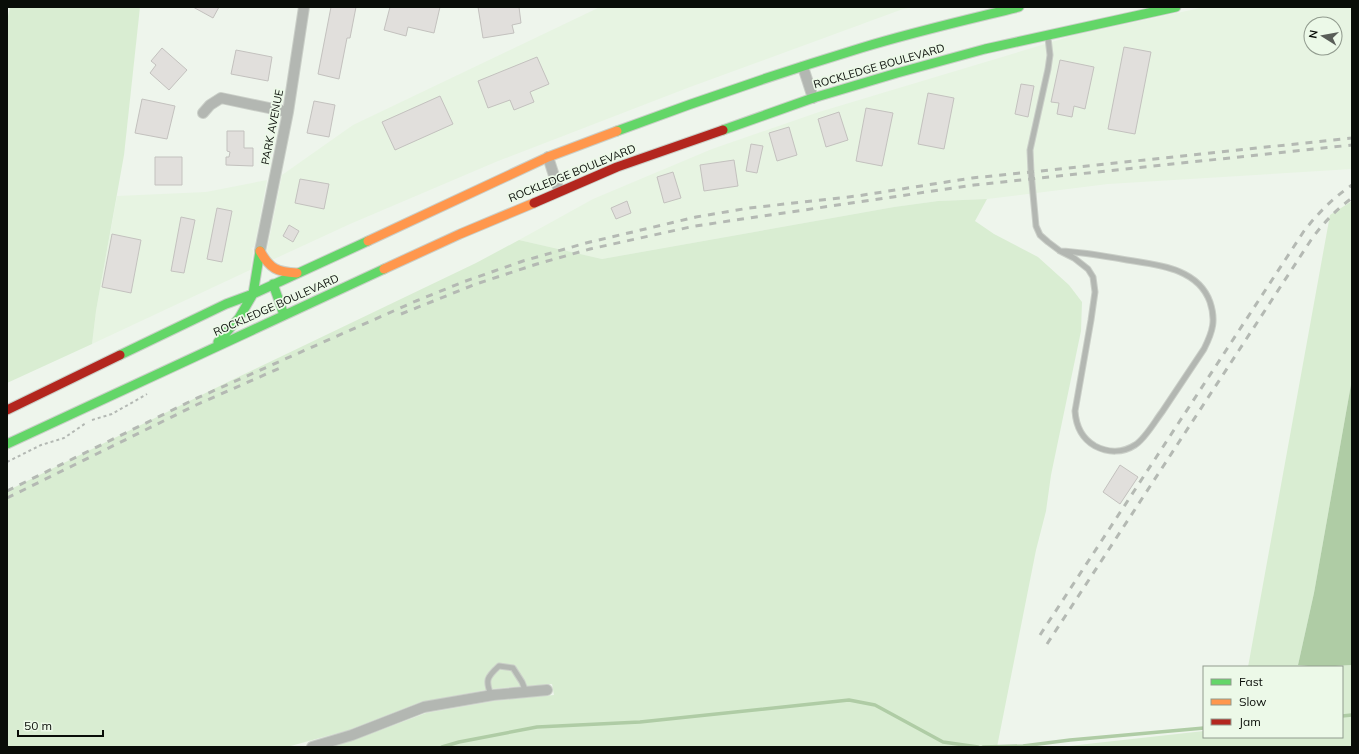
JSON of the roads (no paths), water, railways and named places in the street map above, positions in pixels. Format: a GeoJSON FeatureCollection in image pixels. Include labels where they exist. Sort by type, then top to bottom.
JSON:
{"type":"FeatureCollection","features":[{"type":"Feature","properties":{"kind":"main road","name":"ROCKLEDGE BOULEVARD"},"geometry":{"type":"LineString","coordinates":[[7,410],[226,304],[253,294],[299,273],[548,157],[691,104],[861,48],[1019,7]]}},
{"type":"Feature","properties":{"kind":"main road","name":"ROCKLEDGE BOULEVARD"},"geometry":{"type":"LineString","coordinates":[[7,444],[214,346],[460,234],[559,191],[645,157],[813,98],[985,49],[1176,7]]}},
{"type":"Feature","properties":{"kind":"main road"},"geometry":{"type":"LineString","coordinates":[[260,251],[272,268],[284,272],[299,273]]}},
{"type":"Feature","properties":{"kind":"main road"},"geometry":{"type":"LineString","coordinates":[[214,346],[239,318],[253,294],[260,251]]}},
{"type":"Feature","properties":{"kind":"main road"},"geometry":{"type":"LineString","coordinates":[[274,284],[284,315]]}},
{"type":"Feature","properties":{"kind":"street","name":"PARK AVENUE"},"geometry":{"type":"LineString","coordinates":[[260,251],[288,112],[304,7]]}},
{"type":"Feature","properties":{"kind":"street"},"geometry":{"type":"LineString","coordinates":[[803,67],[813,98]]}},
{"type":"Feature","properties":{"kind":"street"},"geometry":{"type":"LineString","coordinates":[[203,112],[210,105],[221,98],[288,112]]}},
{"type":"Feature","properties":{"kind":"street"},"geometry":{"type":"LineString","coordinates":[[548,157],[559,191]]}},
{"type":"Feature","properties":{"kind":"street"},"geometry":{"type":"LineString","coordinates":[[312,747],[352,735],[424,707],[491,695],[547,690]]}},
{"type":"Feature","properties":{"kind":"lane"},"geometry":{"type":"LineString","coordinates":[[1047,35],[1050,55],[1048,69],[1030,150],[1036,226],[1040,235],[1060,251],[1074,258],[1088,269],[1092,277],[1095,292],[1075,411],[1076,421],[1080,433],[1089,442],[1099,448],[1109,452],[1136,445],[1148,431],[1204,348],[1211,335],[1214,321],[1208,295],[1201,284],[1181,272],[1150,263],[1083,252],[1060,251]]}},
{"type":"Feature","properties":{"kind":"lane"},"geometry":{"type":"LineString","coordinates":[[491,695],[488,686],[489,675],[499,666],[514,668],[526,692]]}},
{"type":"Feature","properties":{"kind":"waterway"},"geometry":{"type":"LineString","coordinates":[[442,747],[459,742],[537,727],[640,722],[849,700],[875,705],[943,742],[978,747]]}},
{"type":"Feature","properties":{"kind":"waterway"},"geometry":{"type":"LineString","coordinates":[[1343,716],[1352,715]]}},
{"type":"Feature","properties":{"kind":"waterway"},"geometry":{"type":"LineString","coordinates":[[983,747],[1023,746],[1070,740],[1203,728]]}},
{"type":"Feature","properties":{"kind":"railway"},"geometry":{"type":"LineString","coordinates":[[7,491],[195,399],[416,301],[463,282],[523,261],[586,243],[696,217],[749,208],[857,196],[972,178],[1352,138]]}},
{"type":"Feature","properties":{"kind":"railway"},"geometry":{"type":"LineString","coordinates":[[401,314],[476,284],[537,264],[590,249],[695,226],[974,185],[1352,145]]}},
{"type":"Feature","properties":{"kind":"railway"},"geometry":{"type":"LineString","coordinates":[[1040,635],[1304,231],[1326,206],[1352,185]]}},
{"type":"Feature","properties":{"kind":"railway"},"geometry":{"type":"LineString","coordinates":[[1047,644],[1311,240],[1330,217],[1352,198]]}},
{"type":"Feature","properties":{"kind":"railway"},"geometry":{"type":"LineString","coordinates":[[7,498],[196,405],[280,368]]}}]}
